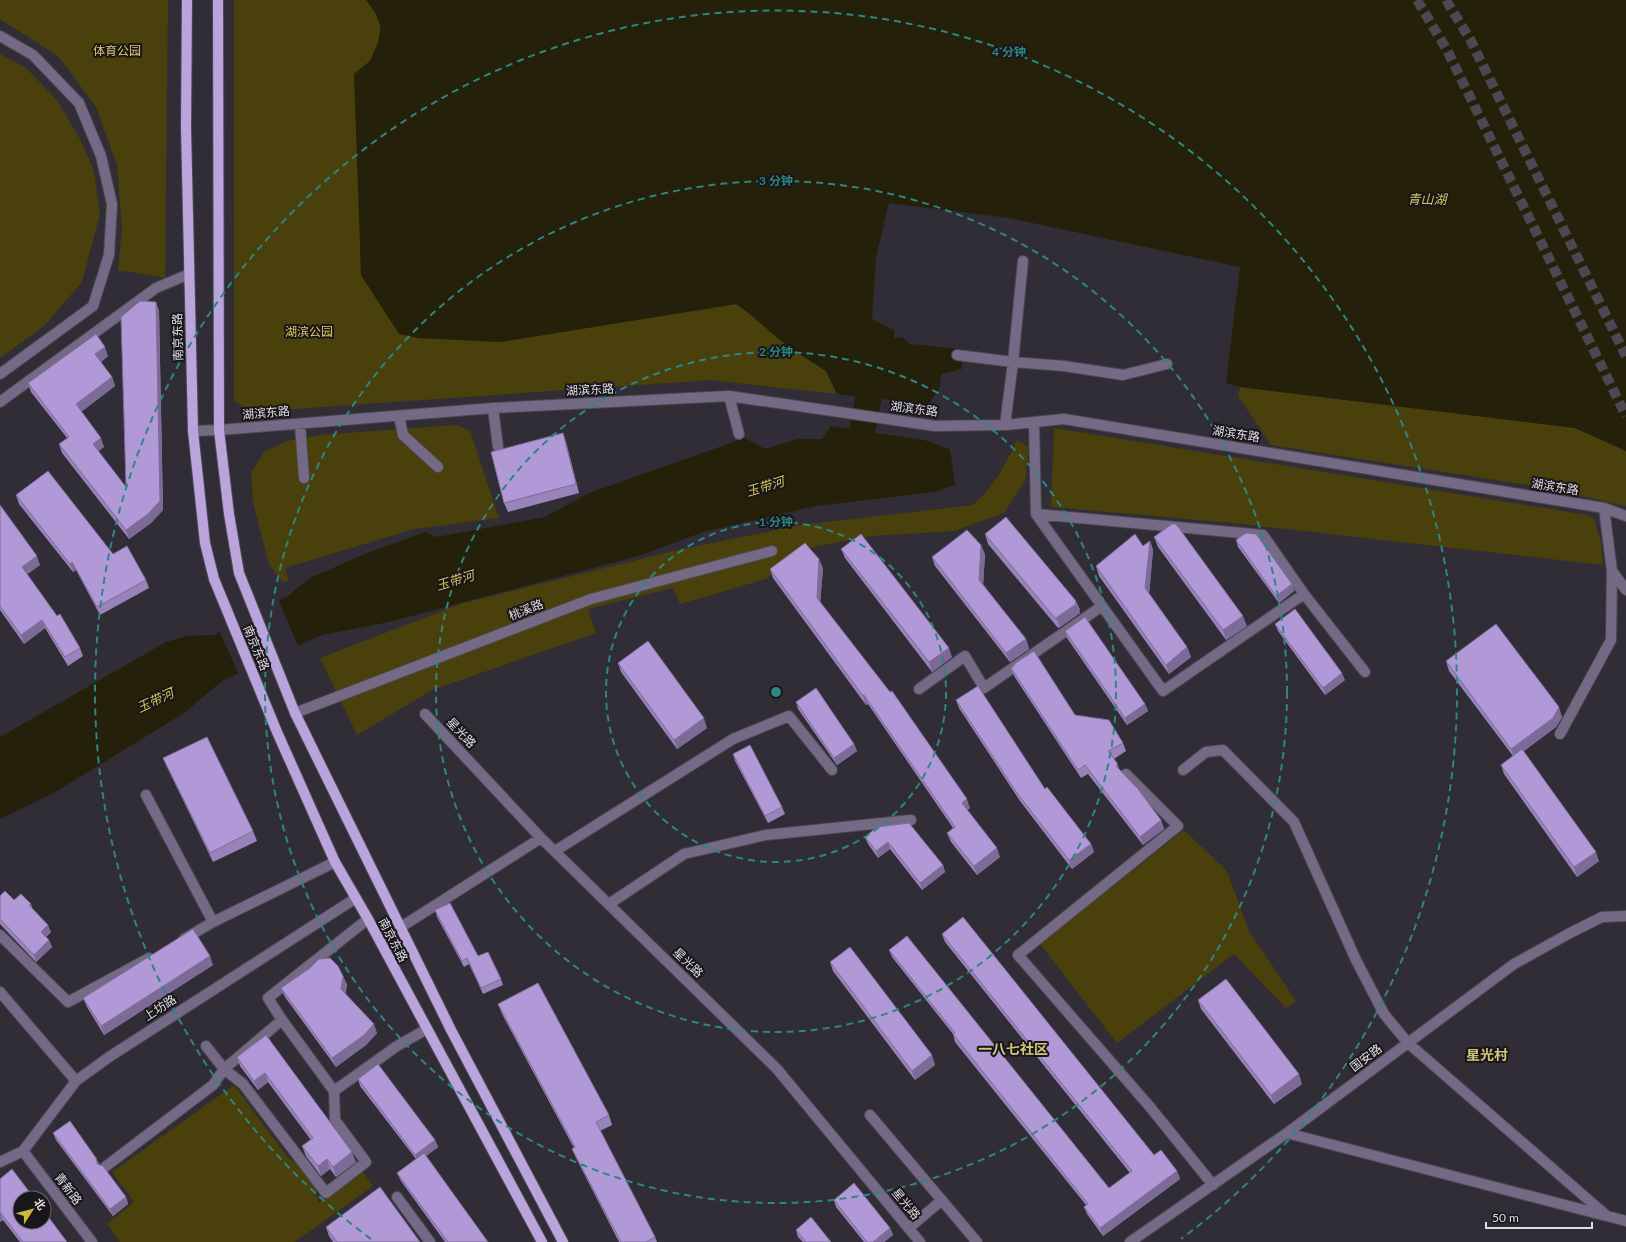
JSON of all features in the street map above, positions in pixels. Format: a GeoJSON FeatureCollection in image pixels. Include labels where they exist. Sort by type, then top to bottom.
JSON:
{"type":"FeatureCollection","features":[{"type":"Feature","properties":{"kind":"main road","name":"南京东路"},"geometry":{"type":"LineString","coordinates":[[187,0],[186,128],[193,431],[205,543],[214,579],[335,862],[368,919],[542,1242]]}},
{"type":"Feature","properties":{"kind":"main road","name":"南京东路"},"geometry":{"type":"LineString","coordinates":[[218,0],[219,430],[229,514],[239,573],[276,662],[295,713],[402,927],[451,1030],[563,1242]]}},
{"type":"Feature","properties":{"kind":"street"},"geometry":{"type":"LineString","coordinates":[[0,36],[33,54],[79,103],[101,156],[112,204],[109,255],[93,306],[0,374]]}},
{"type":"Feature","properties":{"kind":"street"},"geometry":{"type":"LineString","coordinates":[[1005,425],[1023,261]]}},
{"type":"Feature","properties":{"kind":"street"},"geometry":{"type":"LineString","coordinates":[[0,402],[156,288],[189,274]]}},
{"type":"Feature","properties":{"kind":"street"},"geometry":{"type":"LineString","coordinates":[[957,356],[1064,366],[1123,375],[1167,364]]}},
{"type":"Feature","properties":{"kind":"street"},"geometry":{"type":"LineString","coordinates":[[729,396],[739,434]]}},
{"type":"Feature","properties":{"kind":"street","name":"湖滨东路"},"geometry":{"type":"LineString","coordinates":[[193,431],[493,408],[729,396],[935,426],[1005,425],[1064,419],[1604,508],[1626,516]]}},
{"type":"Feature","properties":{"kind":"street"},"geometry":{"type":"LineString","coordinates":[[493,408],[498,447]]}},
{"type":"Feature","properties":{"kind":"street"},"geometry":{"type":"LineString","coordinates":[[399,416],[403,435],[438,467]]}},
{"type":"Feature","properties":{"kind":"street"},"geometry":{"type":"LineString","coordinates":[[1034,422],[1036,514],[1163,691],[1304,594]]}},
{"type":"Feature","properties":{"kind":"street"},"geometry":{"type":"LineString","coordinates":[[300,424],[304,478]]}},
{"type":"Feature","properties":{"kind":"street"},"geometry":{"type":"LineString","coordinates":[[1560,734],[1611,640],[1612,571],[1604,508]]}},
{"type":"Feature","properties":{"kind":"street"},"geometry":{"type":"LineString","coordinates":[[1036,514],[1264,535],[1304,594],[1365,672]]}},
{"type":"Feature","properties":{"kind":"street","name":"桃溪路"},"geometry":{"type":"LineString","coordinates":[[295,713],[591,599],[772,551]]}},
{"type":"Feature","properties":{"kind":"street"},"geometry":{"type":"LineString","coordinates":[[1612,571],[1626,590]]}},
{"type":"Feature","properties":{"kind":"street"},"geometry":{"type":"LineString","coordinates":[[919,689],[965,656],[984,688],[1102,606]]}},
{"type":"Feature","properties":{"kind":"street","name":"星光路"},"geometry":{"type":"LineString","coordinates":[[425,714],[541,838],[777,1069],[920,1242]]}},
{"type":"Feature","properties":{"kind":"street"},"geometry":{"type":"LineString","coordinates":[[555,851],[733,739],[789,716],[832,770]]}},
{"type":"Feature","properties":{"kind":"street"},"geometry":{"type":"LineString","coordinates":[[1183,770],[1206,752],[1224,750],[1294,822],[1356,960],[1384,1014],[1408,1043],[1607,1216]]}},
{"type":"Feature","properties":{"kind":"street"},"geometry":{"type":"LineString","coordinates":[[1126,774],[1178,826],[1018,956],[1150,1107],[1213,1185]]}},
{"type":"Feature","properties":{"kind":"street"},"geometry":{"type":"LineString","coordinates":[[146,795],[214,922]]}},
{"type":"Feature","properties":{"kind":"street"},"geometry":{"type":"LineString","coordinates":[[608,904],[684,854],[766,835],[911,820]]}},
{"type":"Feature","properties":{"kind":"street"},"geometry":{"type":"LineString","coordinates":[[402,927],[541,838]]}},
{"type":"Feature","properties":{"kind":"street"},"geometry":{"type":"LineString","coordinates":[[172,945],[214,922],[335,862]]}},
{"type":"Feature","properties":{"kind":"street","name":"上坊路"},"geometry":{"type":"LineString","coordinates":[[0,1162],[24,1151],[76,1080],[109,1057],[356,898]]}},
{"type":"Feature","properties":{"kind":"street","name":"国安路"},"geometry":{"type":"LineString","coordinates":[[1130,1242],[1287,1133],[1514,964],[1602,917],[1626,916]]}},
{"type":"Feature","properties":{"kind":"street"},"geometry":{"type":"LineString","coordinates":[[206,1046],[224,1069],[244,1084],[326,1193],[366,1162],[335,1120],[334,1090],[282,1020],[268,998],[368,919]]}},
{"type":"Feature","properties":{"kind":"street"},"geometry":{"type":"LineString","coordinates":[[0,935],[68,1002],[158,953]]}},
{"type":"Feature","properties":{"kind":"street"},"geometry":{"type":"LineString","coordinates":[[0,992],[76,1080]]}},
{"type":"Feature","properties":{"kind":"street"},"geometry":{"type":"LineString","coordinates":[[105,1167],[213,1085],[224,1069],[282,1020]]}},
{"type":"Feature","properties":{"kind":"street"},"geometry":{"type":"LineString","coordinates":[[334,1090],[396,1046],[427,1029]]}},
{"type":"Feature","properties":{"kind":"street"},"geometry":{"type":"LineString","coordinates":[[870,1115],[977,1242]]}},
{"type":"Feature","properties":{"kind":"street"},"geometry":{"type":"LineString","coordinates":[[1287,1133],[1626,1221]]}},
{"type":"Feature","properties":{"kind":"street","name":"青新路"},"geometry":{"type":"LineString","coordinates":[[24,1151],[92,1242]]}},
{"type":"Feature","properties":{"kind":"street"},"geometry":{"type":"LineString","coordinates":[[397,1197],[430,1242]]}},
{"type":"Feature","properties":{"kind":"street"},"geometry":{"type":"LineString","coordinates":[[909,1228],[942,1200]]}},
{"type":"Feature","properties":{"kind":"green space","name":"体育公园"},"geometry":{"type":"Polygon","coordinates":[[[0,0],[168,0],[165,278],[118,270],[122,228],[117,165],[96,107],[58,56],[0,19],[0,0]]]}},
{"type":"Feature","properties":{"kind":"green space","name":"湖滨公园"},"geometry":{"type":"Polygon","coordinates":[[[234,0],[366,0],[377,16],[380,30],[377,44],[370,61],[399,334],[419,338],[500,342],[736,304],[787,346],[826,371],[837,394],[711,380],[250,412],[234,400],[234,0]]]}},
{"type":"Feature","properties":{"kind":"green space"},"geometry":{"type":"Polygon","coordinates":[[[0,54],[26,68],[57,100],[80,139],[94,171],[100,214],[82,282],[44,326],[0,358],[0,54]]]}},
{"type":"Feature","properties":{"kind":"green space"},"geometry":{"type":"Polygon","coordinates":[[[1240,387],[1575,428],[1626,451],[1626,506],[1546,488],[1271,445],[1238,396],[1240,387]]]}},
{"type":"Feature","properties":{"kind":"green space"},"geometry":{"type":"Polygon","coordinates":[[[455,425],[470,430],[499,518],[414,529],[285,568],[289,581],[283,583],[269,564],[253,502],[251,472],[265,451],[287,441],[319,435],[455,425]]]}},
{"type":"Feature","properties":{"kind":"green space"},"geometry":{"type":"Polygon","coordinates":[[[1054,428],[1587,515],[1595,521],[1601,543],[1603,565],[1233,523],[1051,507],[1054,428]]]}},
{"type":"Feature","properties":{"kind":"green space"},"geometry":{"type":"Polygon","coordinates":[[[1017,440],[1029,448],[1025,481],[1004,513],[954,531],[872,536],[803,549],[766,579],[680,604],[673,588],[588,609],[596,633],[432,690],[357,735],[320,658],[460,604],[678,550],[801,525],[973,505],[987,491],[998,475],[1017,440]]]}},
{"type":"Feature","properties":{"kind":"green space"},"geometry":{"type":"Polygon","coordinates":[[[1184,830],[1227,871],[1249,931],[1296,1001],[1286,1008],[1234,954],[1117,1043],[1040,944],[1184,830]]]}},
{"type":"Feature","properties":{"kind":"green space"},"geometry":{"type":"Polygon","coordinates":[[[234,1085],[288,1158],[301,1166],[316,1186],[318,1203],[363,1172],[373,1186],[295,1242],[120,1242],[107,1224],[134,1202],[112,1172],[234,1085]]]}},
{"type":"Feature","properties":{"kind":"water","name":"青山湖"},"geometry":{"type":"Polygon","coordinates":[[[366,0],[1626,0],[1626,451],[1575,428],[1240,387],[1226,383],[1240,267],[1009,218],[889,203],[876,257],[872,319],[894,330],[894,338],[902,337],[910,344],[961,349],[962,369],[941,374],[940,386],[929,404],[837,394],[826,371],[787,346],[736,304],[500,342],[419,338],[399,334],[361,275],[354,74],[370,61],[378,43],[381,27],[375,12],[366,0]]]}},
{"type":"Feature","properties":{"kind":"water"},"geometry":{"type":"Polygon","coordinates":[[[831,426],[924,440],[950,449],[955,485],[934,492],[816,506],[703,532],[642,555],[389,622],[322,635],[222,681],[184,713],[52,794],[0,819],[0,737],[166,642],[187,636],[214,635],[288,596],[310,578],[365,554],[425,532],[437,537],[545,517],[589,493],[745,438],[765,449],[797,439],[822,439],[831,426]]]}},
{"type":"Feature","properties":{"kind":"pier"},"geometry":{"type":"Polygon","coordinates":[[[278,599],[299,648],[239,675],[219,630],[278,599]]]}},
{"type":"Feature","properties":{"kind":"building"},"geometry":{"type":"Polygon","coordinates":[[[140,301],[156,302],[160,501],[148,514],[126,530],[59,444],[69,437],[28,383],[96,334],[105,347],[95,354],[112,377],[76,404],[101,438],[93,444],[126,487],[121,317],[140,301]]]}},
{"type":"Feature","properties":{"kind":"building"},"geometry":{"type":"Polygon","coordinates":[[[563,433],[576,484],[504,503],[491,452],[563,433]]]}},
{"type":"Feature","properties":{"kind":"building"},"geometry":{"type":"Polygon","coordinates":[[[48,471],[113,554],[127,546],[146,580],[97,607],[72,562],[70,564],[16,495],[48,471]]]}},
{"type":"Feature","properties":{"kind":"building"},"geometry":{"type":"Polygon","coordinates":[[[0,505],[37,556],[22,567],[57,616],[60,614],[80,648],[65,657],[42,620],[21,635],[0,606],[0,505]]]}},
{"type":"Feature","properties":{"kind":"building"},"geometry":{"type":"Polygon","coordinates":[[[1006,517],[1076,601],[1076,604],[1056,618],[985,534],[1006,517]]]}},
{"type":"Feature","properties":{"kind":"building"},"geometry":{"type":"Polygon","coordinates":[[[1172,524],[1176,524],[1243,616],[1223,630],[1154,537],[1172,524]]]}},
{"type":"Feature","properties":{"kind":"building"},"geometry":{"type":"Polygon","coordinates":[[[967,530],[981,545],[979,580],[1026,639],[1006,653],[932,557],[967,530]]]}},
{"type":"Feature","properties":{"kind":"building"},"geometry":{"type":"Polygon","coordinates":[[[1246,533],[1256,534],[1292,584],[1276,596],[1236,540],[1246,533]]]}},
{"type":"Feature","properties":{"kind":"building"},"geometry":{"type":"Polygon","coordinates":[[[861,534],[949,648],[929,662],[841,549],[861,534]]]}},
{"type":"Feature","properties":{"kind":"building"},"geometry":{"type":"Polygon","coordinates":[[[1135,534],[1143,546],[1150,541],[1145,588],[1187,647],[1166,665],[1096,566],[1135,534]]]}},
{"type":"Feature","properties":{"kind":"building"},"geometry":{"type":"Polygon","coordinates":[[[805,543],[819,559],[817,598],[890,692],[892,691],[967,799],[962,803],[997,848],[974,866],[947,833],[955,827],[864,695],[863,696],[770,569],[805,543]]]}},
{"type":"Feature","properties":{"kind":"building"},"geometry":{"type":"Polygon","coordinates":[[[1295,609],[1342,673],[1323,688],[1275,624],[1295,609]]]}},
{"type":"Feature","properties":{"kind":"building"},"geometry":{"type":"Polygon","coordinates":[[[1085,617],[1145,704],[1125,718],[1065,631],[1085,617]]]}},
{"type":"Feature","properties":{"kind":"building"},"geometry":{"type":"Polygon","coordinates":[[[1496,624],[1559,707],[1553,718],[1511,749],[1446,661],[1496,624]]]}},
{"type":"Feature","properties":{"kind":"building"},"geometry":{"type":"Polygon","coordinates":[[[648,641],[704,718],[674,740],[618,663],[648,641]]]}},
{"type":"Feature","properties":{"kind":"building"},"geometry":{"type":"Polygon","coordinates":[[[1034,651],[1075,715],[1109,720],[1123,743],[1108,751],[1117,763],[1117,767],[1138,789],[1161,820],[1140,837],[1085,765],[1078,770],[1011,668],[1015,665],[1014,664],[1034,651]]]}},
{"type":"Feature","properties":{"kind":"building"},"geometry":{"type":"Polygon","coordinates":[[[978,686],[1045,789],[1047,787],[1091,844],[1069,860],[1017,793],[956,700],[978,686]]]}},
{"type":"Feature","properties":{"kind":"building"},"geometry":{"type":"Polygon","coordinates":[[[816,688],[854,744],[834,758],[796,702],[816,688]]]}},
{"type":"Feature","properties":{"kind":"building"},"geometry":{"type":"Polygon","coordinates":[[[207,737],[253,831],[210,853],[163,758],[207,737]]]}},
{"type":"Feature","properties":{"kind":"building"},"geometry":{"type":"Polygon","coordinates":[[[750,745],[782,807],[765,816],[733,754],[750,745]]]}},
{"type":"Feature","properties":{"kind":"building"},"geometry":{"type":"Polygon","coordinates":[[[1522,749],[1596,852],[1574,867],[1501,765],[1522,749]]]}},
{"type":"Feature","properties":{"kind":"building"},"geometry":{"type":"Polygon","coordinates":[[[909,823],[943,865],[920,883],[888,842],[876,851],[865,837],[877,827],[909,823]]]}},
{"type":"Feature","properties":{"kind":"building"},"geometry":{"type":"Polygon","coordinates":[[[5,891],[14,900],[21,894],[48,925],[41,932],[49,940],[34,955],[0,919],[0,896],[5,891]]]}},
{"type":"Feature","properties":{"kind":"building"},"geometry":{"type":"Polygon","coordinates":[[[450,903],[478,956],[488,952],[501,979],[481,988],[467,958],[462,961],[435,910],[450,903]]]}},
{"type":"Feature","properties":{"kind":"building"},"geometry":{"type":"Polygon","coordinates":[[[963,917],[1154,1155],[1161,1150],[1177,1171],[1100,1228],[1084,1207],[1088,1204],[953,1034],[955,1033],[889,950],[907,936],[1109,1188],[1132,1171],[942,934],[963,917]]]}},
{"type":"Feature","properties":{"kind":"building"},"geometry":{"type":"Polygon","coordinates":[[[193,929],[210,956],[101,1026],[83,998],[193,929]]]}},
{"type":"Feature","properties":{"kind":"building"},"geometry":{"type":"Polygon","coordinates":[[[850,947],[932,1055],[912,1071],[830,962],[850,947]]]}},
{"type":"Feature","properties":{"kind":"building"},"geometry":{"type":"Polygon","coordinates":[[[330,958],[338,966],[343,976],[341,989],[374,1024],[363,1036],[332,1058],[281,988],[310,968],[319,959],[330,958]]]}},
{"type":"Feature","properties":{"kind":"building"},"geometry":{"type":"Polygon","coordinates":[[[1226,979],[1299,1074],[1271,1095],[1198,1000],[1226,979]]]}},
{"type":"Feature","properties":{"kind":"building"},"geometry":{"type":"Polygon","coordinates":[[[538,983],[609,1115],[596,1122],[655,1237],[646,1242],[621,1242],[572,1149],[575,1147],[498,1004],[538,983]]]}},
{"type":"Feature","properties":{"kind":"building"},"geometry":{"type":"Polygon","coordinates":[[[266,1035],[352,1152],[333,1167],[327,1159],[318,1166],[302,1146],[313,1138],[265,1073],[254,1081],[237,1057],[266,1035]]]}},
{"type":"Feature","properties":{"kind":"building"},"geometry":{"type":"Polygon","coordinates":[[[378,1064],[435,1140],[415,1155],[358,1079],[378,1064]]]}},
{"type":"Feature","properties":{"kind":"building"},"geometry":{"type":"Polygon","coordinates":[[[70,1121],[96,1158],[97,1164],[103,1166],[126,1197],[110,1209],[53,1133],[70,1121]]]}},
{"type":"Feature","properties":{"kind":"building"},"geometry":{"type":"Polygon","coordinates":[[[424,1153],[488,1242],[448,1242],[397,1173],[424,1153]]]}},
{"type":"Feature","properties":{"kind":"building"},"geometry":{"type":"Polygon","coordinates":[[[12,1169],[28,1190],[12,1190],[12,1228],[0,1212],[0,1179],[12,1169]]]}},
{"type":"Feature","properties":{"kind":"building"},"geometry":{"type":"Polygon","coordinates":[[[854,1183],[890,1228],[873,1242],[867,1242],[834,1200],[854,1183]]]}},
{"type":"Feature","properties":{"kind":"building"},"geometry":{"type":"Polygon","coordinates":[[[380,1187],[420,1242],[337,1242],[326,1227],[380,1187]]]}},
{"type":"Feature","properties":{"kind":"building"},"geometry":{"type":"Polygon","coordinates":[[[811,1217],[831,1242],[806,1242],[796,1230],[811,1217]]]}},
{"type":"Feature","properties":{"kind":"building"},"geometry":{"type":"Polygon","coordinates":[[[52,1222],[67,1242],[23,1242],[14,1230],[52,1230],[52,1222]]]}},
{"type":"Feature","properties":{"kind":"waterway","name":"玉带河"},"geometry":{"type":"LineString","coordinates":[[850,460],[857,458],[871,384]]}},
{"type":"Feature","properties":{"kind":"tunnel"},"geometry":{"type":"LineString","coordinates":[[1417,0],[1447,50],[1626,416]]}},
{"type":"Feature","properties":{"kind":"tunnel"},"geometry":{"type":"LineString","coordinates":[[1446,0],[1470,39],[1626,356]]}},
{"type":"Feature","properties":{"kind":"district","name":"一八七社区"},"geometry":{"type":"Point","coordinates":[1013,1049]}},
{"type":"Feature","properties":{"kind":"district","name":"星光村"},"geometry":{"type":"Point","coordinates":[1487,1055]}}]}
